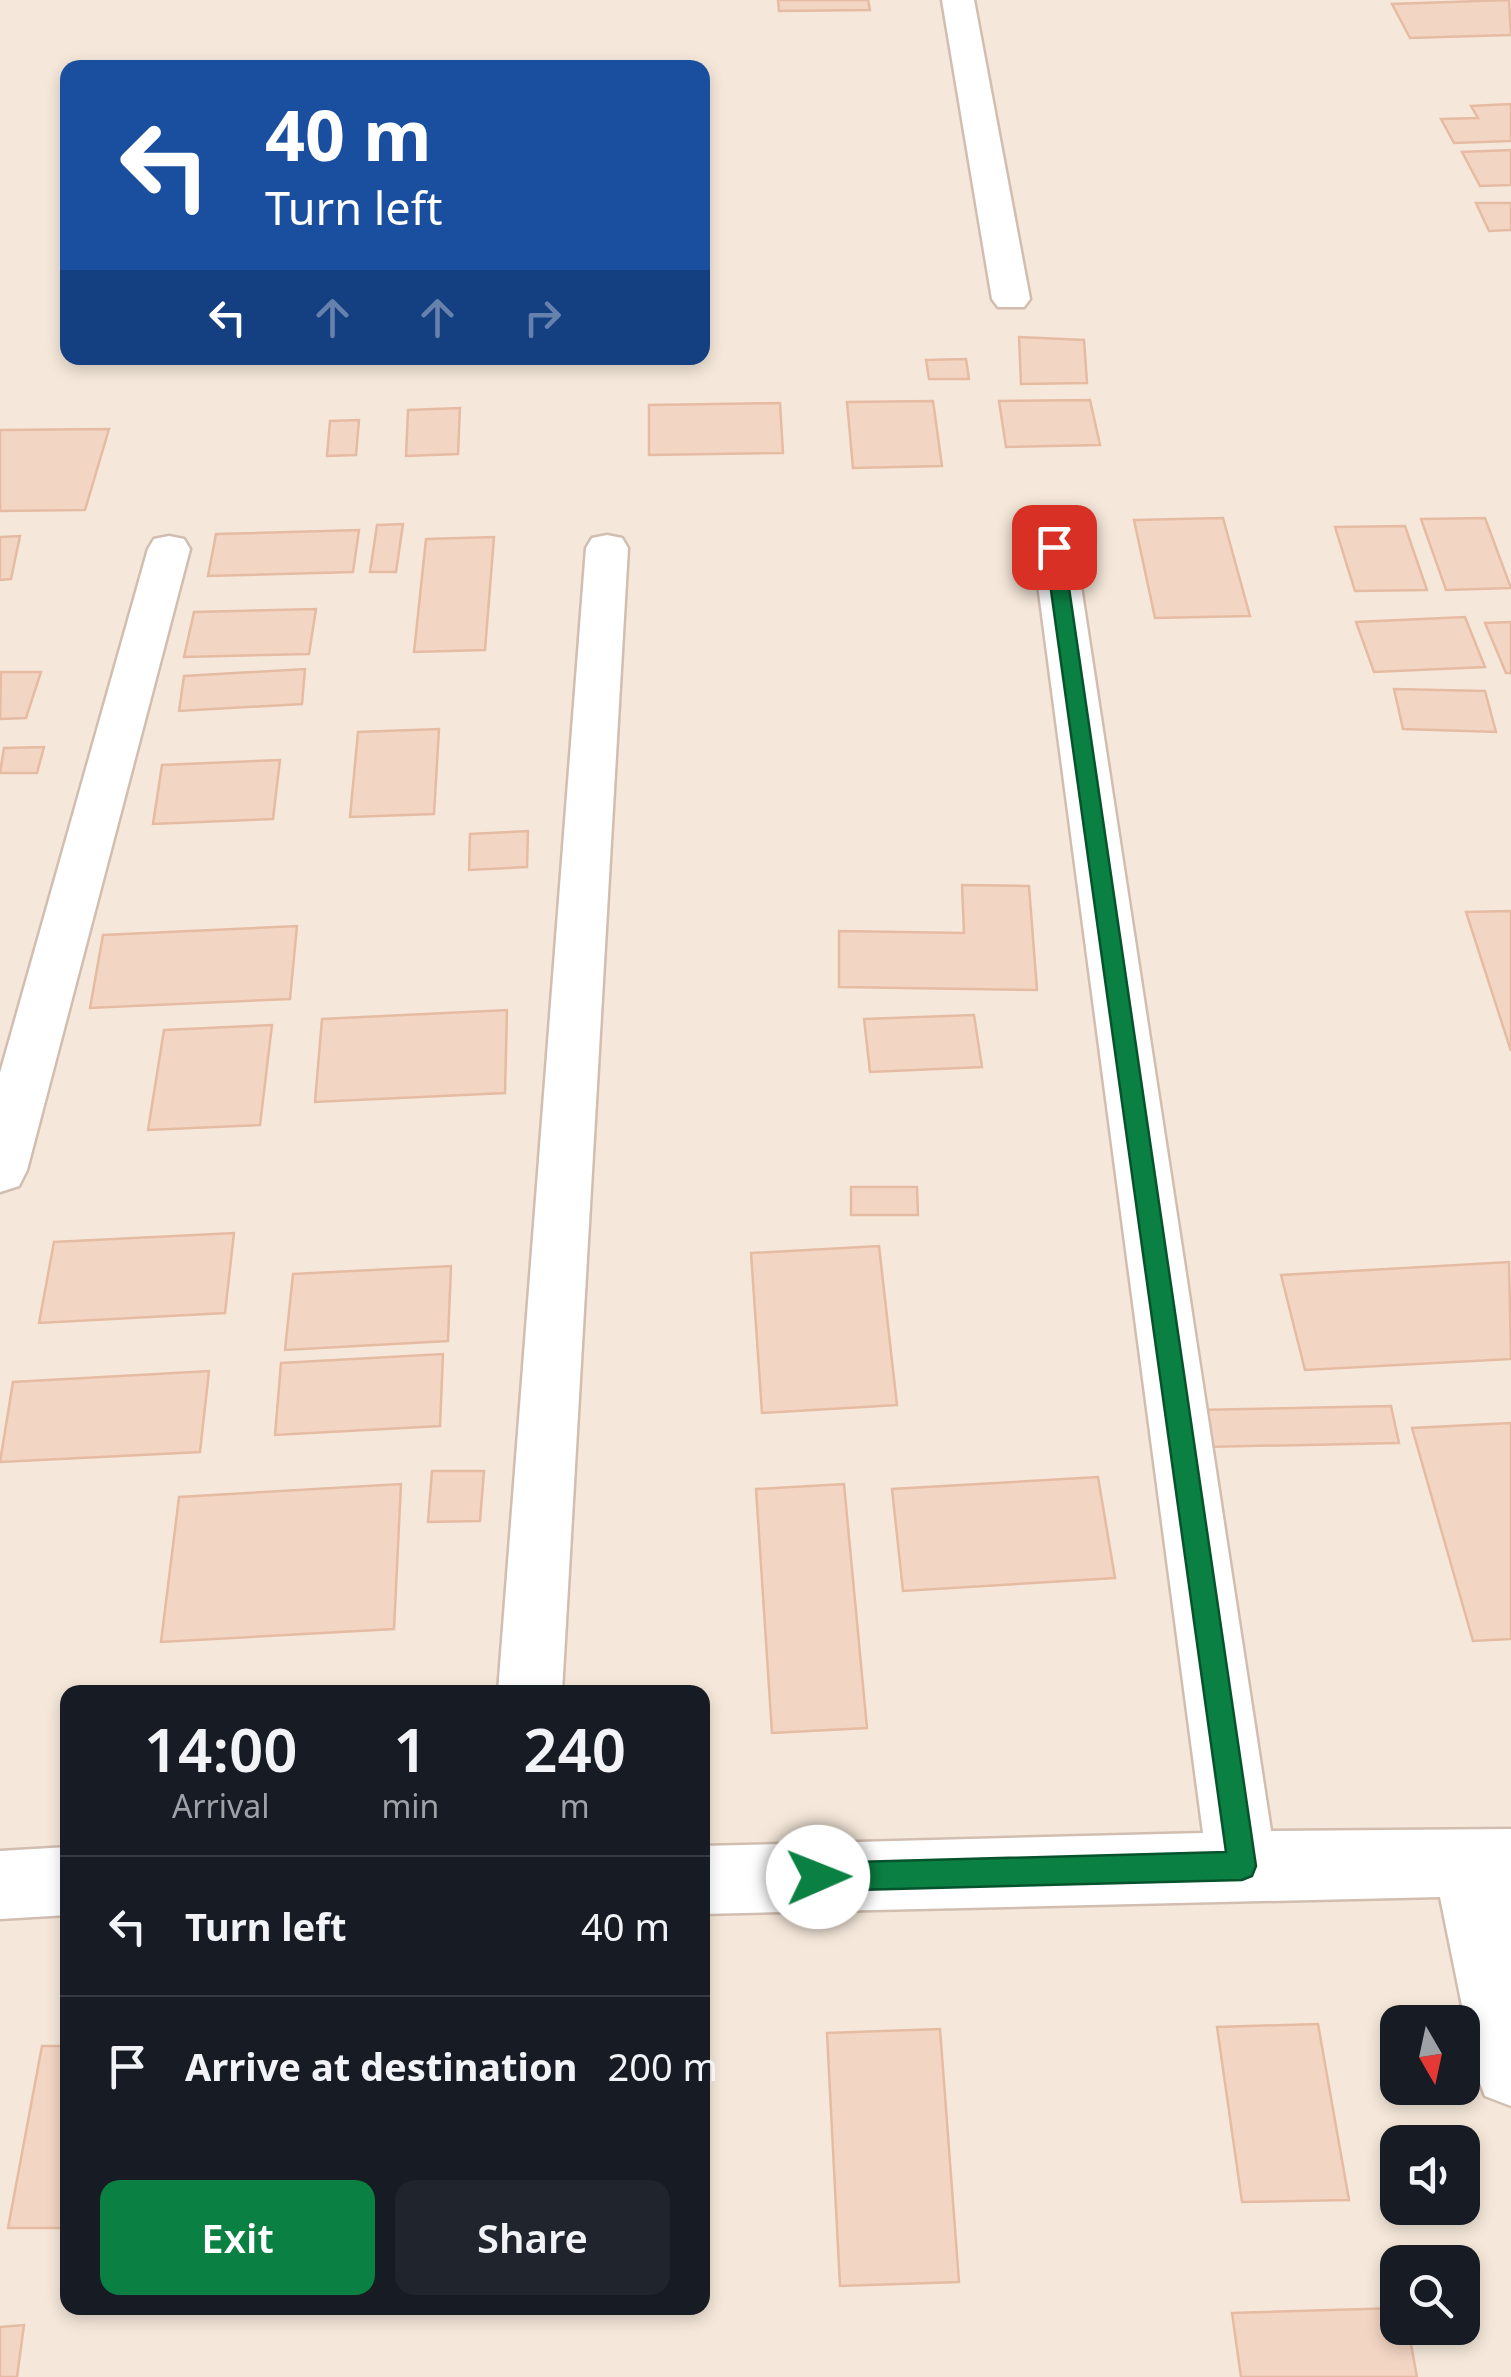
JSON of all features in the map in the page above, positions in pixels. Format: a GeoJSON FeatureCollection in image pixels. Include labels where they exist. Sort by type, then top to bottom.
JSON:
{"type":"FeatureCollection","features":[{"type":"Feature","properties":{"kind":"street"},"geometry":{"type":"LineString","coordinates":[[958,0],[1011,300]]}},
{"type":"Feature","properties":{"kind":"street"},"geometry":{"type":"LineString","coordinates":[[1054,547],[1242,1866]]}},
{"type":"Feature","properties":{"kind":"street"},"geometry":{"type":"LineString","coordinates":[[0,1170],[169,548]]}},
{"type":"Feature","properties":{"kind":"street"},"geometry":{"type":"LineString","coordinates":[[530,1685],[607,548]]}},
{"type":"Feature","properties":{"kind":"street"},"geometry":{"type":"LineString","coordinates":[[710,1880],[1394,1862],[1489,1864],[1511,2070]]}},
{"type":"Feature","properties":{"kind":"street"},"geometry":{"type":"LineString","coordinates":[[0,1885],[60,1881]]}},
{"type":"Feature","properties":{"kind":"shaded area"},"geometry":{"type":"Polygon","coordinates":[[[0,0],[1511,0],[1511,2377],[0,2377],[0,0]]]}},
{"type":"Feature","properties":{"kind":"building"},"geometry":{"type":"Polygon","coordinates":[[[778,0],[868,0],[870,10],[779,11],[778,0]]]}},
{"type":"Feature","properties":{"kind":"building"},"geometry":{"type":"Polygon","coordinates":[[[1509,0],[1511,35],[1410,38],[1392,4],[1509,0]]]}},
{"type":"Feature","properties":{"kind":"building"},"geometry":{"type":"Polygon","coordinates":[[[1511,104],[1511,141],[1454,143],[1441,119],[1478,118],[1471,106],[1511,104]]]}},
{"type":"Feature","properties":{"kind":"building"},"geometry":{"type":"Polygon","coordinates":[[[1511,150],[1511,185],[1480,186],[1462,152],[1511,150]]]}},
{"type":"Feature","properties":{"kind":"building"},"geometry":{"type":"Polygon","coordinates":[[[1476,203],[1511,203],[1511,230],[1489,231],[1476,203]]]}},
{"type":"Feature","properties":{"kind":"building"},"geometry":{"type":"Polygon","coordinates":[[[1019,337],[1084,340],[1087,383],[1021,384],[1019,337]]]}},
{"type":"Feature","properties":{"kind":"building"},"geometry":{"type":"Polygon","coordinates":[[[966,359],[969,379],[929,379],[926,360],[966,359]]]}},
{"type":"Feature","properties":{"kind":"building"},"geometry":{"type":"Polygon","coordinates":[[[1090,400],[1100,445],[1006,447],[999,401],[1090,400]]]}},
{"type":"Feature","properties":{"kind":"building"},"geometry":{"type":"Polygon","coordinates":[[[933,401],[942,466],[853,468],[847,402],[933,401]]]}},
{"type":"Feature","properties":{"kind":"building"},"geometry":{"type":"Polygon","coordinates":[[[780,403],[783,453],[649,455],[649,405],[780,403]]]}},
{"type":"Feature","properties":{"kind":"building"},"geometry":{"type":"Polygon","coordinates":[[[460,408],[458,454],[406,456],[408,410],[460,408]]]}},
{"type":"Feature","properties":{"kind":"building"},"geometry":{"type":"Polygon","coordinates":[[[359,420],[356,455],[327,456],[330,421],[359,420]]]}},
{"type":"Feature","properties":{"kind":"building"},"geometry":{"type":"Polygon","coordinates":[[[109,429],[85,510],[0,511],[0,430],[109,429]]]}},
{"type":"Feature","properties":{"kind":"building"},"geometry":{"type":"Polygon","coordinates":[[[1223,518],[1250,616],[1155,618],[1134,520],[1223,518]]]}},
{"type":"Feature","properties":{"kind":"building"},"geometry":{"type":"Polygon","coordinates":[[[1485,518],[1511,588],[1446,590],[1421,519],[1485,518]]]}},
{"type":"Feature","properties":{"kind":"building"},"geometry":{"type":"Polygon","coordinates":[[[403,524],[396,572],[370,572],[377,525],[403,524]]]}},
{"type":"Feature","properties":{"kind":"building"},"geometry":{"type":"Polygon","coordinates":[[[1405,526],[1427,590],[1355,591],[1335,527],[1405,526]]]}},
{"type":"Feature","properties":{"kind":"building"},"geometry":{"type":"Polygon","coordinates":[[[359,530],[353,572],[208,576],[216,534],[359,530]]]}},
{"type":"Feature","properties":{"kind":"building"},"geometry":{"type":"Polygon","coordinates":[[[20,536],[11,579],[0,580],[0,537],[20,536]]]}},
{"type":"Feature","properties":{"kind":"building"},"geometry":{"type":"Polygon","coordinates":[[[494,537],[485,650],[414,652],[426,539],[494,537]]]}},
{"type":"Feature","properties":{"kind":"building"},"geometry":{"type":"Polygon","coordinates":[[[316,609],[309,654],[184,657],[194,612],[316,609]]]}},
{"type":"Feature","properties":{"kind":"building"},"geometry":{"type":"Polygon","coordinates":[[[1465,617],[1485,667],[1374,672],[1356,622],[1465,617]]]}},
{"type":"Feature","properties":{"kind":"building"},"geometry":{"type":"Polygon","coordinates":[[[1511,622],[1511,673],[1506,673],[1485,623],[1511,622]]]}},
{"type":"Feature","properties":{"kind":"building"},"geometry":{"type":"Polygon","coordinates":[[[305,669],[302,704],[179,711],[184,676],[305,669]]]}},
{"type":"Feature","properties":{"kind":"building"},"geometry":{"type":"Polygon","coordinates":[[[1,672],[41,672],[26,718],[0,719],[1,672]]]}},
{"type":"Feature","properties":{"kind":"building"},"geometry":{"type":"Polygon","coordinates":[[[1394,689],[1485,691],[1496,732],[1403,729],[1394,689]]]}},
{"type":"Feature","properties":{"kind":"building"},"geometry":{"type":"Polygon","coordinates":[[[439,729],[434,814],[350,817],[358,732],[439,729]]]}},
{"type":"Feature","properties":{"kind":"building"},"geometry":{"type":"Polygon","coordinates":[[[44,747],[37,773],[0,773],[4,748],[44,747]]]}},
{"type":"Feature","properties":{"kind":"building"},"geometry":{"type":"Polygon","coordinates":[[[280,760],[273,819],[153,824],[162,765],[280,760]]]}},
{"type":"Feature","properties":{"kind":"building"},"geometry":{"type":"Polygon","coordinates":[[[528,831],[527,867],[469,870],[470,834],[528,831]]]}},
{"type":"Feature","properties":{"kind":"building"},"geometry":{"type":"Polygon","coordinates":[[[962,885],[1029,886],[1037,990],[839,987],[839,931],[964,933],[962,885]]]}},
{"type":"Feature","properties":{"kind":"building"},"geometry":{"type":"Polygon","coordinates":[[[1511,911],[1511,1051],[1466,912],[1511,911]]]}},
{"type":"Feature","properties":{"kind":"building"},"geometry":{"type":"Polygon","coordinates":[[[297,926],[290,999],[90,1008],[103,935],[297,926]]]}},
{"type":"Feature","properties":{"kind":"building"},"geometry":{"type":"Polygon","coordinates":[[[507,1010],[505,1093],[315,1102],[322,1019],[507,1010]]]}},
{"type":"Feature","properties":{"kind":"building"},"geometry":{"type":"Polygon","coordinates":[[[974,1015],[982,1067],[870,1072],[864,1019],[974,1015]]]}},
{"type":"Feature","properties":{"kind":"building"},"geometry":{"type":"Polygon","coordinates":[[[272,1025],[260,1125],[148,1130],[164,1030],[272,1025]]]}},
{"type":"Feature","properties":{"kind":"building"},"geometry":{"type":"Polygon","coordinates":[[[851,1187],[917,1187],[918,1215],[851,1215],[851,1187]]]}},
{"type":"Feature","properties":{"kind":"building"},"geometry":{"type":"Polygon","coordinates":[[[234,1233],[225,1313],[39,1323],[54,1242],[234,1233]]]}},
{"type":"Feature","properties":{"kind":"building"},"geometry":{"type":"Polygon","coordinates":[[[879,1246],[897,1405],[762,1413],[751,1253],[879,1246]]]}},
{"type":"Feature","properties":{"kind":"building"},"geometry":{"type":"Polygon","coordinates":[[[1509,1262],[1511,1359],[1305,1370],[1281,1275],[1509,1262]]]}},
{"type":"Feature","properties":{"kind":"building"},"geometry":{"type":"Polygon","coordinates":[[[451,1266],[448,1341],[285,1350],[293,1274],[451,1266]]]}},
{"type":"Feature","properties":{"kind":"building"},"geometry":{"type":"Polygon","coordinates":[[[443,1354],[440,1426],[275,1435],[281,1363],[443,1354]]]}},
{"type":"Feature","properties":{"kind":"building"},"geometry":{"type":"Polygon","coordinates":[[[209,1371],[200,1452],[0,1462],[13,1382],[209,1371]]]}},
{"type":"Feature","properties":{"kind":"building"},"geometry":{"type":"Polygon","coordinates":[[[1391,1406],[1399,1443],[1203,1447],[1196,1410],[1391,1406]]]}},
{"type":"Feature","properties":{"kind":"building"},"geometry":{"type":"Polygon","coordinates":[[[1511,1423],[1511,1639],[1473,1641],[1412,1428],[1511,1423]]]}},
{"type":"Feature","properties":{"kind":"building"},"geometry":{"type":"Polygon","coordinates":[[[432,1471],[484,1471],[480,1521],[428,1522],[432,1471]]]}},
{"type":"Feature","properties":{"kind":"building"},"geometry":{"type":"Polygon","coordinates":[[[1098,1477],[1115,1578],[903,1591],[892,1489],[1098,1477]]]}},
{"type":"Feature","properties":{"kind":"building"},"geometry":{"type":"Polygon","coordinates":[[[401,1484],[394,1629],[161,1642],[179,1497],[401,1484]]]}},
{"type":"Feature","properties":{"kind":"building"},"geometry":{"type":"Polygon","coordinates":[[[844,1484],[867,1728],[772,1733],[756,1489],[844,1484]]]}},
{"type":"Feature","properties":{"kind":"building"},"geometry":{"type":"Polygon","coordinates":[[[1318,2024],[1349,2200],[1242,2202],[1217,2027],[1318,2024]]]}},
{"type":"Feature","properties":{"kind":"building"},"geometry":{"type":"Polygon","coordinates":[[[940,2029],[959,2282],[840,2286],[827,2033],[940,2029]]]}},
{"type":"Feature","properties":{"kind":"building"},"geometry":{"type":"Polygon","coordinates":[[[42,2046],[60,2046],[60,2228],[8,2228],[42,2046]]]}},
{"type":"Feature","properties":{"kind":"building"},"geometry":{"type":"Polygon","coordinates":[[[1380,2309],[1380,2345],[1411,2345],[1417,2377],[1241,2377],[1232,2313],[1380,2309]]]}},
{"type":"Feature","properties":{"kind":"building"},"geometry":{"type":"Polygon","coordinates":[[[24,2325],[17,2377],[0,2377],[0,2327],[24,2325]]]}},
{"type":"Feature","properties":{"kind":"route"},"geometry":{"type":"LineString","coordinates":[[818,1877],[1242,1866],[1054,547]]}}]}
